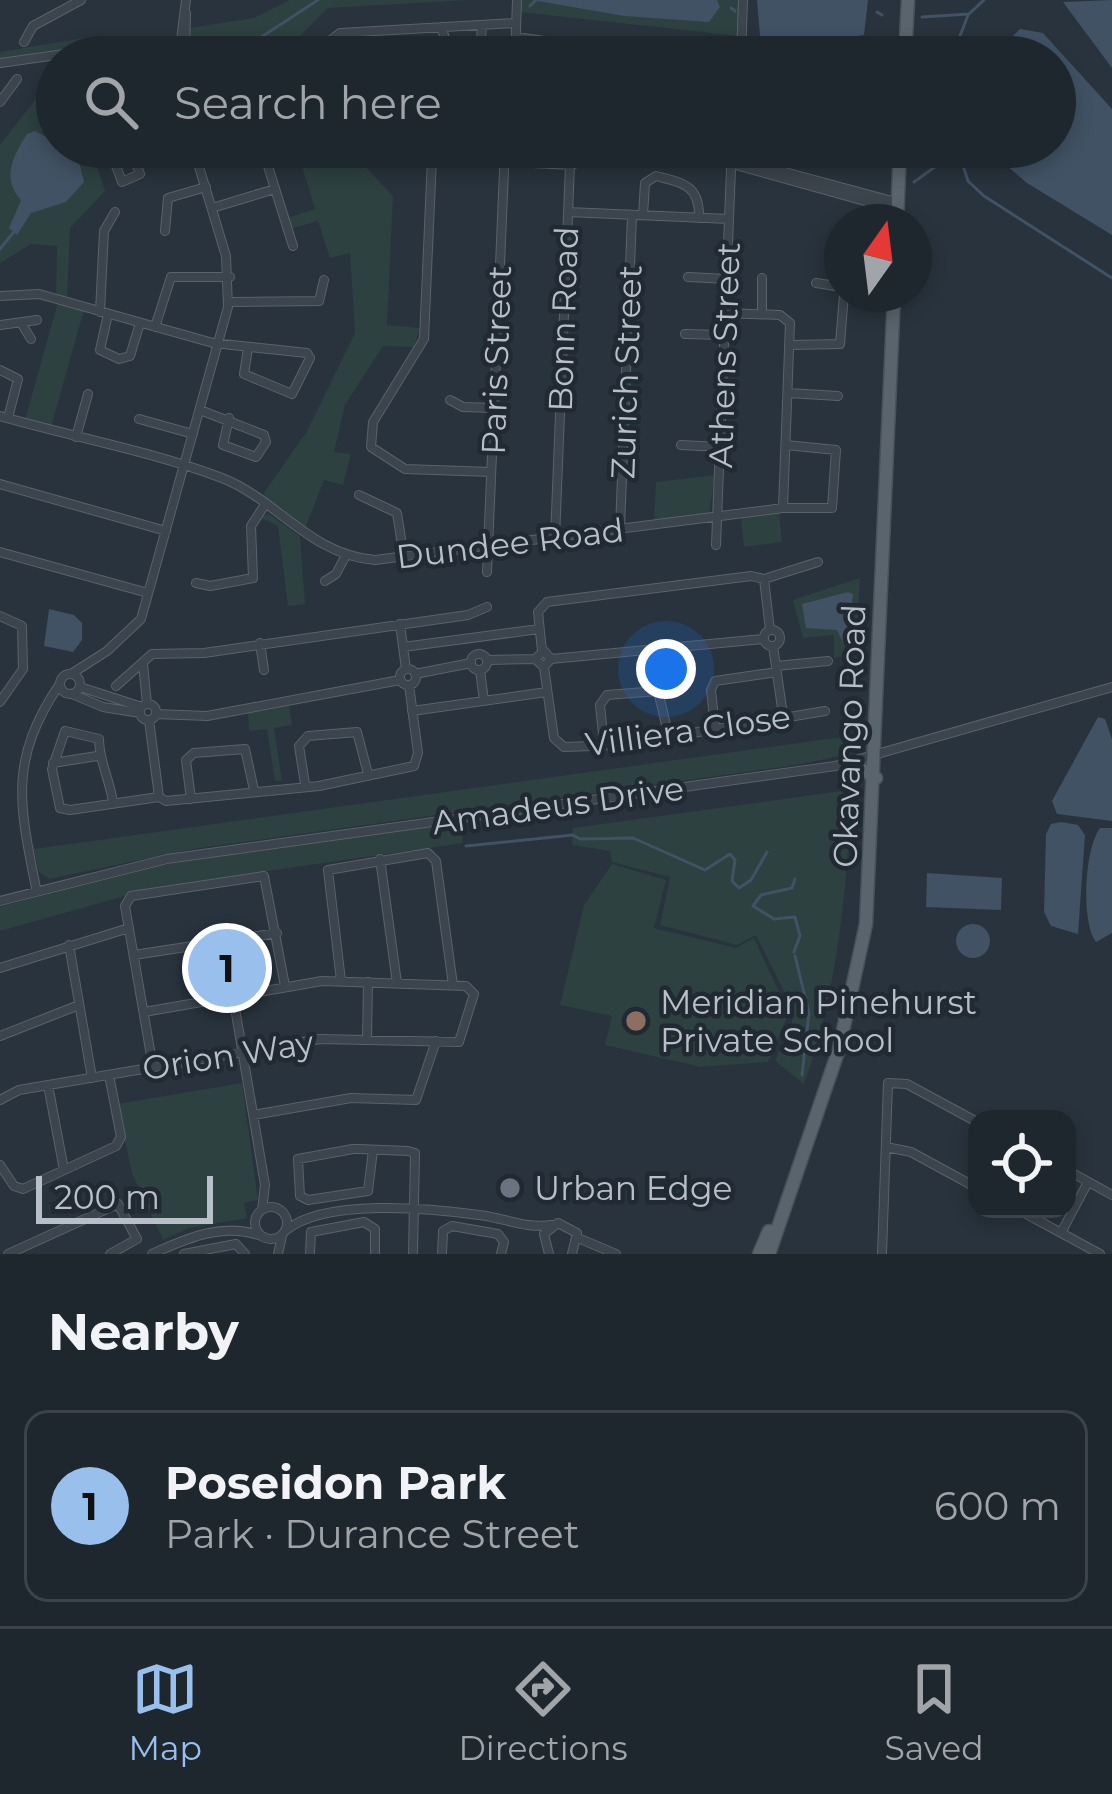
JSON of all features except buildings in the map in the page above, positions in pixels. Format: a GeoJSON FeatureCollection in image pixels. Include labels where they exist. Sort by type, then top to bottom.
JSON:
{"type":"FeatureCollection","features":[{"type":"Feature","properties":{"kind":"main road"},"geometry":{"type":"LineString","coordinates":[[906,36],[908,0]]}},
{"type":"Feature","properties":{"kind":"main road"},"geometry":{"type":"LineString","coordinates":[[897,204],[899,168]]}},
{"type":"Feature","properties":{"kind":"main road","name":"Okavango Road"},"geometry":{"type":"LineString","coordinates":[[769,1254],[857,977],[871,878],[893,312]]}},
{"type":"Feature","properties":{"kind":"main road"},"geometry":{"type":"LineString","coordinates":[[850,762],[876,778]]}},
{"type":"Feature","properties":{"kind":"main road","name":"Okavango Road"},"geometry":{"type":"LineString","coordinates":[[759,1254],[797,1170]]}},
{"type":"Feature","properties":{"kind":"street"},"geometry":{"type":"LineString","coordinates":[[24,42],[33,26],[81,0]]}},
{"type":"Feature","properties":{"kind":"street"},"geometry":{"type":"LineString","coordinates":[[183,36],[186,0]]}},
{"type":"Feature","properties":{"kind":"street"},"geometry":{"type":"LineString","coordinates":[[515,36],[517,0]]}},
{"type":"Feature","properties":{"kind":"street"},"geometry":{"type":"LineString","coordinates":[[741,36],[743,0]]}},
{"type":"Feature","properties":{"kind":"street"},"geometry":{"type":"LineString","coordinates":[[336,36],[516,23]]}},
{"type":"Feature","properties":{"kind":"street"},"geometry":{"type":"LineString","coordinates":[[482,25],[482,36]]}},
{"type":"Feature","properties":{"kind":"street"},"geometry":{"type":"LineString","coordinates":[[441,27],[443,36]]}},
{"type":"Feature","properties":{"kind":"street"},"geometry":{"type":"LineString","coordinates":[[0,63],[36,58]]}},
{"type":"Feature","properties":{"kind":"street"},"geometry":{"type":"LineString","coordinates":[[0,102],[17,79]]}},
{"type":"Feature","properties":{"kind":"street"},"geometry":{"type":"LineString","coordinates":[[116,168],[120,182],[140,176],[138,168]]}},
{"type":"Feature","properties":{"kind":"street"},"geometry":{"type":"LineString","coordinates":[[36,888],[20,776],[36,721],[59,685],[137,625],[230,302],[230,277],[200,168]]}},
{"type":"Feature","properties":{"kind":"street"},"geometry":{"type":"LineString","coordinates":[[268,168],[292,246]]}},
{"type":"Feature","properties":{"kind":"street"},"geometry":{"type":"LineString","coordinates":[[432,168],[424,339],[373,422],[370,444],[375,454],[405,469],[491,472]]}},
{"type":"Feature","properties":{"kind":"street","name":"Paris Street"},"geometry":{"type":"LineString","coordinates":[[487,572],[504,168]]}},
{"type":"Feature","properties":{"kind":"street","name":"Bonn Road"},"geometry":{"type":"LineString","coordinates":[[555,538],[570,168]]}},
{"type":"Feature","properties":{"kind":"street","name":"Athens Street"},"geometry":{"type":"LineString","coordinates":[[716,545],[733,168]]}},
{"type":"Feature","properties":{"kind":"street"},"geometry":{"type":"LineString","coordinates":[[754,168],[874,204]]}},
{"type":"Feature","properties":{"kind":"street"},"geometry":{"type":"LineString","coordinates":[[638,215],[646,184],[656,176],[691,186],[699,197],[699,218]]}},
{"type":"Feature","properties":{"kind":"street"},"geometry":{"type":"LineString","coordinates":[[165,231],[168,198],[206,187]]}},
{"type":"Feature","properties":{"kind":"street"},"geometry":{"type":"LineString","coordinates":[[212,208],[275,190]]}},
{"type":"Feature","properties":{"kind":"street"},"geometry":{"type":"LineString","coordinates":[[115,212],[104,231],[100,347],[104,355],[128,358],[140,323]]}},
{"type":"Feature","properties":{"kind":"street"},"geometry":{"type":"LineString","coordinates":[[568,212],[729,219]]}},
{"type":"Feature","properties":{"kind":"street","name":"Zurich Street"},"geometry":{"type":"LineString","coordinates":[[620,530],[638,215]]}},
{"type":"Feature","properties":{"kind":"street"},"geometry":{"type":"LineString","coordinates":[[155,327],[172,278],[230,277]]}},
{"type":"Feature","properties":{"kind":"street"},"geometry":{"type":"LineString","coordinates":[[688,278],[727,279]]}},
{"type":"Feature","properties":{"kind":"street"},"geometry":{"type":"LineString","coordinates":[[761,314],[762,278]]}},
{"type":"Feature","properties":{"kind":"street"},"geometry":{"type":"LineString","coordinates":[[230,302],[319,301],[324,280]]}},
{"type":"Feature","properties":{"kind":"street"},"geometry":{"type":"LineString","coordinates":[[816,283],[824,285]]}},
{"type":"Feature","properties":{"kind":"street"},"geometry":{"type":"LineString","coordinates":[[0,296],[39,294],[218,344],[248,347],[310,355],[292,394],[244,374],[248,347]]}},
{"type":"Feature","properties":{"kind":"street"},"geometry":{"type":"LineString","coordinates":[[790,345],[838,346],[841,312]]}},
{"type":"Feature","properties":{"kind":"street"},"geometry":{"type":"LineString","coordinates":[[725,313],[788,319],[783,508]]}},
{"type":"Feature","properties":{"kind":"street"},"geometry":{"type":"LineString","coordinates":[[0,325],[23,326],[37,320]]}},
{"type":"Feature","properties":{"kind":"street"},"geometry":{"type":"LineString","coordinates":[[23,326],[31,339]]}},
{"type":"Feature","properties":{"kind":"street"},"geometry":{"type":"LineString","coordinates":[[685,334],[724,335]]}},
{"type":"Feature","properties":{"kind":"street"},"geometry":{"type":"LineString","coordinates":[[0,370],[18,379],[4,417]]}},
{"type":"Feature","properties":{"kind":"street"},"geometry":{"type":"LineString","coordinates":[[788,393],[838,396]]}},
{"type":"Feature","properties":{"kind":"street"},"geometry":{"type":"LineString","coordinates":[[76,437],[88,394]]}},
{"type":"Feature","properties":{"kind":"street"},"geometry":{"type":"LineString","coordinates":[[450,400],[463,407],[494,408]]}},
{"type":"Feature","properties":{"kind":"street"},"geometry":{"type":"LineString","coordinates":[[200,410],[229,418],[266,437],[256,457],[223,445],[229,418]]}},
{"type":"Feature","properties":{"kind":"street","name":"Dundee Road"},"geometry":{"type":"LineString","coordinates":[[4,417],[225,479],[346,555],[404,558],[783,508],[834,507],[838,456],[830,447],[786,445]]}},
{"type":"Feature","properties":{"kind":"street"},"geometry":{"type":"LineString","coordinates":[[139,419],[193,434]]}},
{"type":"Feature","properties":{"kind":"street"},"geometry":{"type":"LineString","coordinates":[[681,445],[720,447]]}},
{"type":"Feature","properties":{"kind":"street"},"geometry":{"type":"LineString","coordinates":[[0,484],[166,531]]}},
{"type":"Feature","properties":{"kind":"street"},"geometry":{"type":"LineString","coordinates":[[359,495],[396,512],[404,558]]}},
{"type":"Feature","properties":{"kind":"street"},"geometry":{"type":"LineString","coordinates":[[196,583],[210,586],[254,578],[251,526],[264,506]]}},
{"type":"Feature","properties":{"kind":"street"},"geometry":{"type":"LineString","coordinates":[[0,551],[148,593]]}},
{"type":"Feature","properties":{"kind":"street"},"geometry":{"type":"LineString","coordinates":[[325,581],[336,574],[346,555]]}},
{"type":"Feature","properties":{"kind":"street"},"geometry":{"type":"LineString","coordinates":[[538,655],[538,612],[547,602],[751,576],[764,579],[818,562]]}},
{"type":"Feature","properties":{"kind":"street"},"geometry":{"type":"LineString","coordinates":[[764,579],[767,635],[773,646],[783,715]]}},
{"type":"Feature","properties":{"kind":"street"},"geometry":{"type":"LineString","coordinates":[[116,686],[155,654],[468,615],[487,607]]}},
{"type":"Feature","properties":{"kind":"street"},"geometry":{"type":"LineString","coordinates":[[0,616],[17,621],[24,632],[23,669],[4,690],[0,703]]}},
{"type":"Feature","properties":{"kind":"street"},"geometry":{"type":"LineString","coordinates":[[113,803],[110,781],[97,756],[98,738],[68,730],[58,739],[53,763],[62,809],[319,786],[416,763],[405,682],[411,672],[400,624]]}},
{"type":"Feature","properties":{"kind":"street"},"geometry":{"type":"LineString","coordinates":[[403,647],[539,628]]}},
{"type":"Feature","properties":{"kind":"street"},"geometry":{"type":"LineString","coordinates":[[471,663],[477,654],[487,661],[538,655],[548,663],[767,635]]}},
{"type":"Feature","properties":{"kind":"street"},"geometry":{"type":"LineString","coordinates":[[260,643],[264,670]]}},
{"type":"Feature","properties":{"kind":"street"},"geometry":{"type":"LineString","coordinates":[[36,721],[74,690],[107,651]]}},
{"type":"Feature","properties":{"kind":"street"},"geometry":{"type":"LineString","coordinates":[[480,670],[487,661]]}},
{"type":"Feature","properties":{"kind":"street"},"geometry":{"type":"LineString","coordinates":[[715,727],[711,691],[715,681],[828,661]]}},
{"type":"Feature","properties":{"kind":"street"},"geometry":{"type":"LineString","coordinates":[[411,672],[471,663],[480,670],[484,701]]}},
{"type":"Feature","properties":{"kind":"street","name":"Villiera Close"},"geometry":{"type":"LineString","coordinates":[[548,663],[557,744],[652,740],[668,733],[770,723],[783,715],[825,711]]}},
{"type":"Feature","properties":{"kind":"street"},"geometry":{"type":"LineString","coordinates":[[143,664],[159,797]]}},
{"type":"Feature","properties":{"kind":"street"},"geometry":{"type":"LineString","coordinates":[[71,674],[74,690]]}},
{"type":"Feature","properties":{"kind":"street"},"geometry":{"type":"LineString","coordinates":[[59,685],[147,712],[207,716],[405,682]]}},
{"type":"Feature","properties":{"kind":"street","name":"Amadeus Drive"},"geometry":{"type":"LineString","coordinates":[[0,902],[36,888],[167,859],[850,762],[1112,687]]}},
{"type":"Feature","properties":{"kind":"street"},"geometry":{"type":"LineString","coordinates":[[604,743],[600,705],[607,695],[658,691],[668,733]]}},
{"type":"Feature","properties":{"kind":"street"},"geometry":{"type":"LineString","coordinates":[[412,711],[548,692]]}},
{"type":"Feature","properties":{"kind":"street"},"geometry":{"type":"LineString","coordinates":[[304,784],[299,746],[308,736],[357,732],[368,774]]}},
{"type":"Feature","properties":{"kind":"street"},"geometry":{"type":"LineString","coordinates":[[191,799],[186,760],[216,750],[247,751],[254,790]]}},
{"type":"Feature","properties":{"kind":"street"},"geometry":{"type":"LineString","coordinates":[[53,763],[97,756]]}},
{"type":"Feature","properties":{"kind":"street"},"geometry":{"type":"LineString","coordinates":[[143,1012],[341,981],[453,986],[435,858],[426,853],[334,865],[327,872],[341,981]]}},
{"type":"Feature","properties":{"kind":"street"},"geometry":{"type":"LineString","coordinates":[[380,859],[397,983]]}},
{"type":"Feature","properties":{"kind":"street"},"geometry":{"type":"LineString","coordinates":[[153,1067],[125,904],[130,896],[262,875],[270,882],[285,987]]}},
{"type":"Feature","properties":{"kind":"street"},"geometry":{"type":"LineString","coordinates":[[0,968],[129,928]]}},
{"type":"Feature","properties":{"kind":"street"},"geometry":{"type":"LineString","coordinates":[[134,956],[277,932]]}},
{"type":"Feature","properties":{"kind":"street"},"geometry":{"type":"LineString","coordinates":[[69,945],[92,1078]]}},
{"type":"Feature","properties":{"kind":"street"},"geometry":{"type":"LineString","coordinates":[[367,1039],[368,982]]}},
{"type":"Feature","properties":{"kind":"street","name":"Orion Way"},"geometry":{"type":"LineString","coordinates":[[0,1100],[48,1085],[328,1038],[460,1041],[475,994],[468,986],[453,986]]}},
{"type":"Feature","properties":{"kind":"street"},"geometry":{"type":"LineString","coordinates":[[233,997],[265,1185],[260,1213],[266,1238],[277,1254]]}},
{"type":"Feature","properties":{"kind":"street"},"geometry":{"type":"LineString","coordinates":[[0,1036],[80,1005]]}},
{"type":"Feature","properties":{"kind":"street"},"geometry":{"type":"LineString","coordinates":[[253,1114],[351,1098],[418,1099],[436,1041]]}},
{"type":"Feature","properties":{"kind":"street"},"geometry":{"type":"LineString","coordinates":[[0,1165],[21,1190],[119,1143],[109,1075]]}},
{"type":"Feature","properties":{"kind":"street"},"geometry":{"type":"LineString","coordinates":[[882,1254],[888,1083],[907,1084],[968,1117]]}},
{"type":"Feature","properties":{"kind":"street"},"geometry":{"type":"LineString","coordinates":[[48,1085],[64,1170]]}},
{"type":"Feature","properties":{"kind":"street"},"geometry":{"type":"LineString","coordinates":[[886,1147],[911,1152],[968,1183]]}},
{"type":"Feature","properties":{"kind":"street"},"geometry":{"type":"LineString","coordinates":[[374,1150],[370,1190],[300,1198],[298,1160],[374,1150],[416,1155],[413,1254]]}},
{"type":"Feature","properties":{"kind":"street"},"geometry":{"type":"LineString","coordinates":[[1076,1175],[1112,1195]]}},
{"type":"Feature","properties":{"kind":"street"},"geometry":{"type":"LineString","coordinates":[[1061,1233],[1088,1182]]}},
{"type":"Feature","properties":{"kind":"street"},"geometry":{"type":"LineString","coordinates":[[265,1185],[280,1210],[284,1233],[277,1254]]}},
{"type":"Feature","properties":{"kind":"street"},"geometry":{"type":"LineString","coordinates":[[11,1253],[117,1204],[136,1239],[110,1254]]}},
{"type":"Feature","properties":{"kind":"street"},"geometry":{"type":"LineString","coordinates":[[152,1254],[188,1238],[230,1230],[260,1213],[280,1210],[312,1216],[348,1210],[482,1215],[519,1226],[569,1225],[578,1238],[616,1254]]}},
{"type":"Feature","properties":{"kind":"street"},"geometry":{"type":"LineString","coordinates":[[230,1230],[266,1238],[312,1216]]}},
{"type":"Feature","properties":{"kind":"street"},"geometry":{"type":"LineString","coordinates":[[1034,1218],[1100,1254]]}},
{"type":"Feature","properties":{"kind":"street"},"geometry":{"type":"LineString","coordinates":[[310,1254],[311,1232],[364,1222],[375,1228],[375,1254]]}},
{"type":"Feature","properties":{"kind":"street"},"geometry":{"type":"LineString","coordinates":[[546,1250],[544,1234],[552,1225]]}},
{"type":"Feature","properties":{"kind":"street"},"geometry":{"type":"LineString","coordinates":[[442,1254],[443,1231],[452,1226],[498,1234],[504,1242],[501,1254]]}},
{"type":"Feature","properties":{"kind":"street"},"geometry":{"type":"LineString","coordinates":[[519,1226],[546,1250]]}},
{"type":"Feature","properties":{"kind":"street"},"geometry":{"type":"LineString","coordinates":[[572,1254],[578,1238]]}},
{"type":"Feature","properties":{"kind":"street"},"geometry":{"type":"LineString","coordinates":[[184,1254],[236,1244],[245,1254]]}},
{"type":"Feature","properties":{"kind":"green space"},"geometry":{"type":"Polygon","coordinates":[[[290,0],[468,0],[328,8],[300,36],[189,36],[189,28],[254,18],[290,0]]]}},
{"type":"Feature","properties":{"kind":"green space"},"geometry":{"type":"Polygon","coordinates":[[[520,0],[739,0],[738,36],[520,12],[520,0]]]}},
{"type":"Feature","properties":{"kind":"green space"},"geometry":{"type":"Polygon","coordinates":[[[36,46],[36,54],[0,60],[0,52],[36,46]]]}},
{"type":"Feature","properties":{"kind":"green space"},"geometry":{"type":"Polygon","coordinates":[[[36,99],[36,168],[98,168],[105,191],[70,228],[67,300],[56,297],[57,246],[31,244],[0,263],[0,145],[36,99]]]}},
{"type":"Feature","properties":{"kind":"green space"},"geometry":{"type":"Polygon","coordinates":[[[302,168],[367,168],[393,196],[387,325],[420,328],[414,347],[383,346],[345,405],[334,452],[351,454],[343,485],[324,480],[304,531],[259,500],[307,431],[355,333],[350,253],[330,258],[318,221],[290,229],[287,218],[315,209],[302,168]]]}},
{"type":"Feature","properties":{"kind":"green space"},"geometry":{"type":"Polygon","coordinates":[[[58,302],[84,310],[51,427],[25,420],[58,302]]]}},
{"type":"Feature","properties":{"kind":"green space"},"geometry":{"type":"Polygon","coordinates":[[[715,475],[709,513],[654,521],[656,482],[715,475]]]}},
{"type":"Feature","properties":{"kind":"green space"},"geometry":{"type":"Polygon","coordinates":[[[779,512],[782,542],[744,547],[741,517],[779,512]]]}},
{"type":"Feature","properties":{"kind":"green space"},"geometry":{"type":"Polygon","coordinates":[[[269,514],[300,536],[305,604],[288,606],[278,526],[259,517],[269,514]]]}},
{"type":"Feature","properties":{"kind":"green space"},"geometry":{"type":"Polygon","coordinates":[[[860,578],[856,653],[834,658],[834,635],[803,638],[793,600],[860,578]]]}},
{"type":"Feature","properties":{"kind":"green space"},"geometry":{"type":"Polygon","coordinates":[[[289,706],[292,725],[274,728],[282,781],[275,781],[267,729],[249,731],[248,713],[289,706]]]}},
{"type":"Feature","properties":{"kind":"green space"},"geometry":{"type":"Polygon","coordinates":[[[871,733],[865,750],[803,764],[193,849],[49,879],[39,872],[34,849],[871,733]]]}},
{"type":"Feature","properties":{"kind":"green space"},"geometry":{"type":"Polygon","coordinates":[[[841,791],[851,800],[843,908],[825,1015],[804,1084],[775,1061],[795,1014],[756,935],[737,945],[660,925],[670,877],[612,862],[610,851],[572,845],[573,828],[841,791]]]}},
{"type":"Feature","properties":{"kind":"green space"},"geometry":{"type":"Polygon","coordinates":[[[460,823],[463,843],[157,887],[0,931],[0,907],[140,868],[460,823]]]}},
{"type":"Feature","properties":{"kind":"green space"},"geometry":{"type":"Polygon","coordinates":[[[612,864],[666,880],[654,928],[736,948],[754,938],[789,1013],[768,1062],[701,1067],[605,1045],[612,1016],[560,1005],[584,905],[612,864]]]}},
{"type":"Feature","properties":{"kind":"green space"},"geometry":{"type":"Polygon","coordinates":[[[248,939],[256,990],[207,998],[198,946],[248,939]]]}},
{"type":"Feature","properties":{"kind":"green space"},"geometry":{"type":"Polygon","coordinates":[[[242,1083],[258,1200],[244,1203],[247,1218],[189,1228],[163,1240],[132,1173],[117,1104],[242,1083]]]}},
{"type":"Feature","properties":{"kind":"water"},"geometry":{"type":"Polygon","coordinates":[[[532,0],[717,0],[720,7],[709,22],[624,16],[532,0]]]}},
{"type":"Feature","properties":{"kind":"water"},"geometry":{"type":"Polygon","coordinates":[[[757,0],[868,0],[864,35],[760,36],[757,0]]]}},
{"type":"Feature","properties":{"kind":"water"},"geometry":{"type":"Polygon","coordinates":[[[1112,0],[1112,68],[1063,2],[1112,0]]]}},
{"type":"Feature","properties":{"kind":"water"},"geometry":{"type":"Polygon","coordinates":[[[1020,29],[1046,36],[1013,36],[1020,29]]]}},
{"type":"Feature","properties":{"kind":"water"},"geometry":{"type":"Polygon","coordinates":[[[1076,69],[1112,109],[1112,235],[1010,168],[1076,168],[1076,69]]]}},
{"type":"Feature","properties":{"kind":"water"},"geometry":{"type":"Polygon","coordinates":[[[36,132],[36,168],[80,168],[84,182],[66,202],[31,213],[17,235],[9,228],[21,200],[10,176],[27,134],[36,132]]]}},
{"type":"Feature","properties":{"kind":"water"},"geometry":{"type":"Polygon","coordinates":[[[853,594],[848,641],[843,643],[837,630],[806,628],[802,604],[853,594]]]}},
{"type":"Feature","properties":{"kind":"water"},"geometry":{"type":"Polygon","coordinates":[[[49,609],[74,615],[82,623],[82,640],[73,652],[44,646],[49,609]]]}},
{"type":"Feature","properties":{"kind":"water"},"geometry":{"type":"Polygon","coordinates":[[[1098,717],[1105,719],[1112,739],[1112,821],[1057,814],[1052,801],[1098,717]]]}},
{"type":"Feature","properties":{"kind":"water"},"geometry":{"type":"Polygon","coordinates":[[[1051,824],[1078,825],[1085,835],[1078,934],[1051,926],[1044,912],[1046,834],[1051,824]]]}},
{"type":"Feature","properties":{"kind":"water"},"geometry":{"type":"Polygon","coordinates":[[[1100,828],[1112,828],[1112,933],[1096,942],[1088,919],[1086,886],[1100,828]]]}},
{"type":"Feature","properties":{"kind":"water"},"geometry":{"type":"Polygon","coordinates":[[[927,873],[1002,878],[1001,910],[926,907],[927,873]]]}},
{"type":"Feature","properties":{"kind":"water"},"geometry":{"type":"Polygon","coordinates":[[[973,924],[985,929],[990,941],[985,953],[973,958],[961,953],[956,941],[961,929],[973,924]]]}},
{"type":"Feature","properties":{"kind":"waterway"},"geometry":{"type":"LineString","coordinates":[[263,36],[318,0]]}},
{"type":"Feature","properties":{"kind":"waterway"},"geometry":{"type":"LineString","coordinates":[[530,6],[536,0]]}},
{"type":"Feature","properties":{"kind":"waterway"},"geometry":{"type":"LineString","coordinates":[[922,17],[969,14],[984,0]]}},
{"type":"Feature","properties":{"kind":"waterway"},"geometry":{"type":"LineString","coordinates":[[731,8],[735,11]]}},
{"type":"Feature","properties":{"kind":"waterway"},"geometry":{"type":"LineString","coordinates":[[877,12],[882,15]]}},
{"type":"Feature","properties":{"kind":"waterway"},"geometry":{"type":"LineString","coordinates":[[960,36],[968,15]]}},
{"type":"Feature","properties":{"kind":"waterway"},"geometry":{"type":"LineString","coordinates":[[914,182],[933,168]]}},
{"type":"Feature","properties":{"kind":"waterway"},"geometry":{"type":"LineString","coordinates":[[964,168],[968,181],[984,196],[1112,278]]}},
{"type":"Feature","properties":{"kind":"waterway"},"geometry":{"type":"LineString","coordinates":[[0,249],[13,233]]}},
{"type":"Feature","properties":{"kind":"waterway"},"geometry":{"type":"LineString","coordinates":[[466,846],[573,835],[580,839],[633,838],[705,870],[730,854],[735,860],[732,881],[739,888],[751,880],[767,852]]}},
{"type":"Feature","properties":{"kind":"waterway"},"geometry":{"type":"LineString","coordinates":[[794,952],[800,936],[795,917],[774,919],[753,906],[761,895],[792,888],[795,879]]}},
{"type":"Feature","properties":{"kind":"waterway"},"geometry":{"type":"LineString","coordinates":[[795,956],[809,1013],[802,1075]]}},
{"type":"Feature","properties":{"kind":"place","name":"Poseidon Park"},"geometry":{"type":"Point","coordinates":[227,968]}},
{"type":"Feature","properties":{"kind":"place","name":"Meridian Pinehurst Private School"},"geometry":{"type":"Point","coordinates":[636,1021]}},
{"type":"Feature","properties":{"kind":"place","name":"Urban Edge"},"geometry":{"type":"Point","coordinates":[510,1188]}}]}
